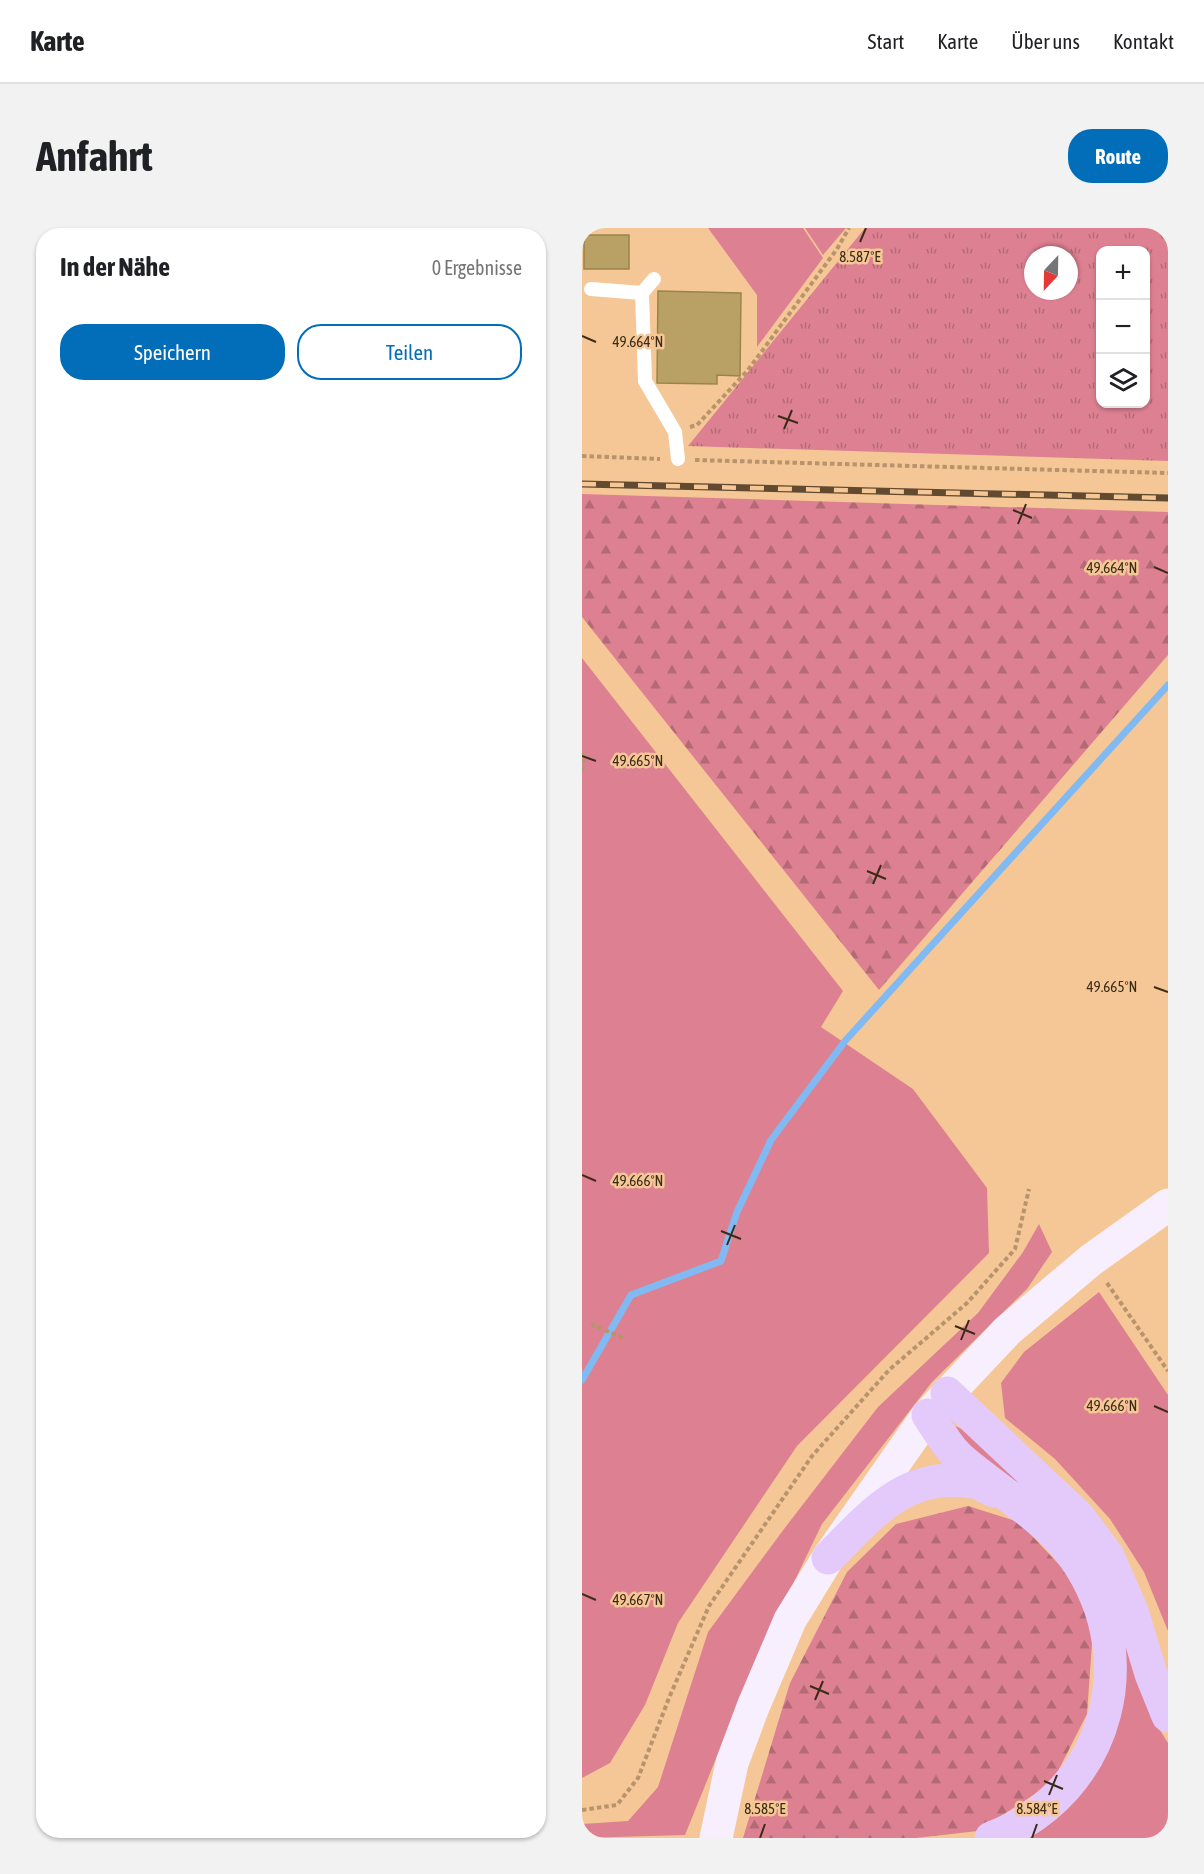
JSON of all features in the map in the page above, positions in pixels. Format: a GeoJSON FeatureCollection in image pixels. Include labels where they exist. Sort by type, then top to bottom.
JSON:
{"type":"FeatureCollection","features":[{"type":"Feature","properties":{"kind":"highway"},"geometry":{"type":"LineString","coordinates":[[938,1404],[954,1453],[1042,1522],[1067,1548],[1089,1579],[1102,1609],[1110,1654],[1108,1700],[1096,1741],[1076,1776],[1054,1801],[1013,1830],[991,1838]]}},
{"type":"Feature","properties":{"kind":"highway"},"geometry":{"type":"LineString","coordinates":[[938,1404],[1079,1517],[1108,1556],[1132,1611],[1150,1674],[1168,1716]]}},
{"type":"Feature","properties":{"kind":"highway"},"geometry":{"type":"LineString","coordinates":[[828,1558],[877,1509],[914,1485],[946,1480],[975,1482],[1016,1502]]}},
{"type":"Feature","properties":{"kind":"street"},"geometry":{"type":"LineString","coordinates":[[718,1830],[732,1763],[790,1620],[828,1558],[938,1404],[1007,1331],[1091,1260],[1168,1205]]}},
{"type":"Feature","properties":{"kind":"lane"},"geometry":{"type":"LineString","coordinates":[[654,279],[642,293],[645,381],[675,432],[678,459]]}},
{"type":"Feature","properties":{"kind":"lane"},"geometry":{"type":"LineString","coordinates":[[591,289],[642,293]]}},
{"type":"Feature","properties":{"kind":"path"},"geometry":{"type":"LineString","coordinates":[[675,432],[697,425],[748,370],[837,249],[849,228]]}},
{"type":"Feature","properties":{"kind":"path"},"geometry":{"type":"LineString","coordinates":[[582,456],[1168,473]]}},
{"type":"Feature","properties":{"kind":"path"},"geometry":{"type":"LineString","coordinates":[[582,752],[584,761],[582,771]]}},
{"type":"Feature","properties":{"kind":"path"},"geometry":{"type":"LineString","coordinates":[[582,1810],[617,1805],[638,1779],[669,1698],[709,1606],[812,1456],[889,1370],[967,1303],[1015,1249],[1029,1189]]}},
{"type":"Feature","properties":{"kind":"path"},"geometry":{"type":"LineString","coordinates":[[1091,1260],[1168,1371]]}},
{"type":"Feature","properties":{"kind":"path"},"geometry":{"type":"LineString","coordinates":[[591,1324],[623,1338]]}},
{"type":"Feature","properties":{"kind":"green space"},"geometry":{"type":"Polygon","coordinates":[[[708,228],[803,228],[823,258],[757,347],[757,295],[708,228]]]}},
{"type":"Feature","properties":{"kind":"green space"},"geometry":{"type":"Polygon","coordinates":[[[805,228],[846,228],[823,255],[805,228]]]}},
{"type":"Feature","properties":{"kind":"green space"},"geometry":{"type":"Polygon","coordinates":[[[865,228],[1168,228],[1168,461],[688,446],[865,228]]]}},
{"type":"Feature","properties":{"kind":"green space"},"geometry":{"type":"Polygon","coordinates":[[[582,494],[1168,512],[1168,655],[879,990],[582,617],[582,494]]]}},
{"type":"Feature","properties":{"kind":"green space"},"geometry":{"type":"Polygon","coordinates":[[[582,658],[843,991],[821,1027],[913,1089],[987,1188],[989,1253],[797,1446],[678,1623],[645,1705],[610,1763],[582,1778],[582,658]]]}},
{"type":"Feature","properties":{"kind":"green space"},"geometry":{"type":"Polygon","coordinates":[[[1039,1224],[1052,1252],[1027,1289],[932,1382],[822,1524],[754,1665],[685,1835],[582,1838],[582,1824],[628,1821],[658,1787],[708,1632],[878,1407],[978,1313],[1023,1252],[1039,1224]]]}},
{"type":"Feature","properties":{"kind":"green space"},"geometry":{"type":"Polygon","coordinates":[[[1099,1292],[1168,1395],[1168,1631],[1144,1572],[1110,1519],[1055,1459],[1005,1418],[1001,1383],[1024,1352],[1099,1292]]]}},
{"type":"Feature","properties":{"kind":"green space"},"geometry":{"type":"Polygon","coordinates":[[[955,1426],[969,1432],[1104,1568],[1153,1719],[1168,1743],[1168,1838],[1029,1838],[1079,1796],[1114,1738],[1121,1657],[1109,1596],[978,1460],[955,1426]]]}},
{"type":"Feature","properties":{"kind":"green space"},"geometry":{"type":"Polygon","coordinates":[[[968,1506],[1019,1522],[1068,1574],[1093,1630],[1087,1714],[1052,1783],[978,1831],[916,1838],[743,1838],[790,1683],[847,1572],[896,1524],[968,1506]]]}},
{"type":"Feature","properties":{"kind":"building"},"geometry":{"type":"Polygon","coordinates":[[[584,235],[629,235],[629,269],[584,269],[584,235]]]}},
{"type":"Feature","properties":{"kind":"building"},"geometry":{"type":"Polygon","coordinates":[[[658,291],[741,293],[740,376],[717,375],[717,384],[657,383],[658,291]]]}},
{"type":"Feature","properties":{"kind":"waterway"},"geometry":{"type":"LineString","coordinates":[[582,1380],[631,1295],[721,1261],[737,1212],[771,1140],[845,1041],[1168,685]]}},
{"type":"Feature","properties":{"kind":"railway"},"geometry":{"type":"LineString","coordinates":[[582,484],[1168,498]]}}]}
